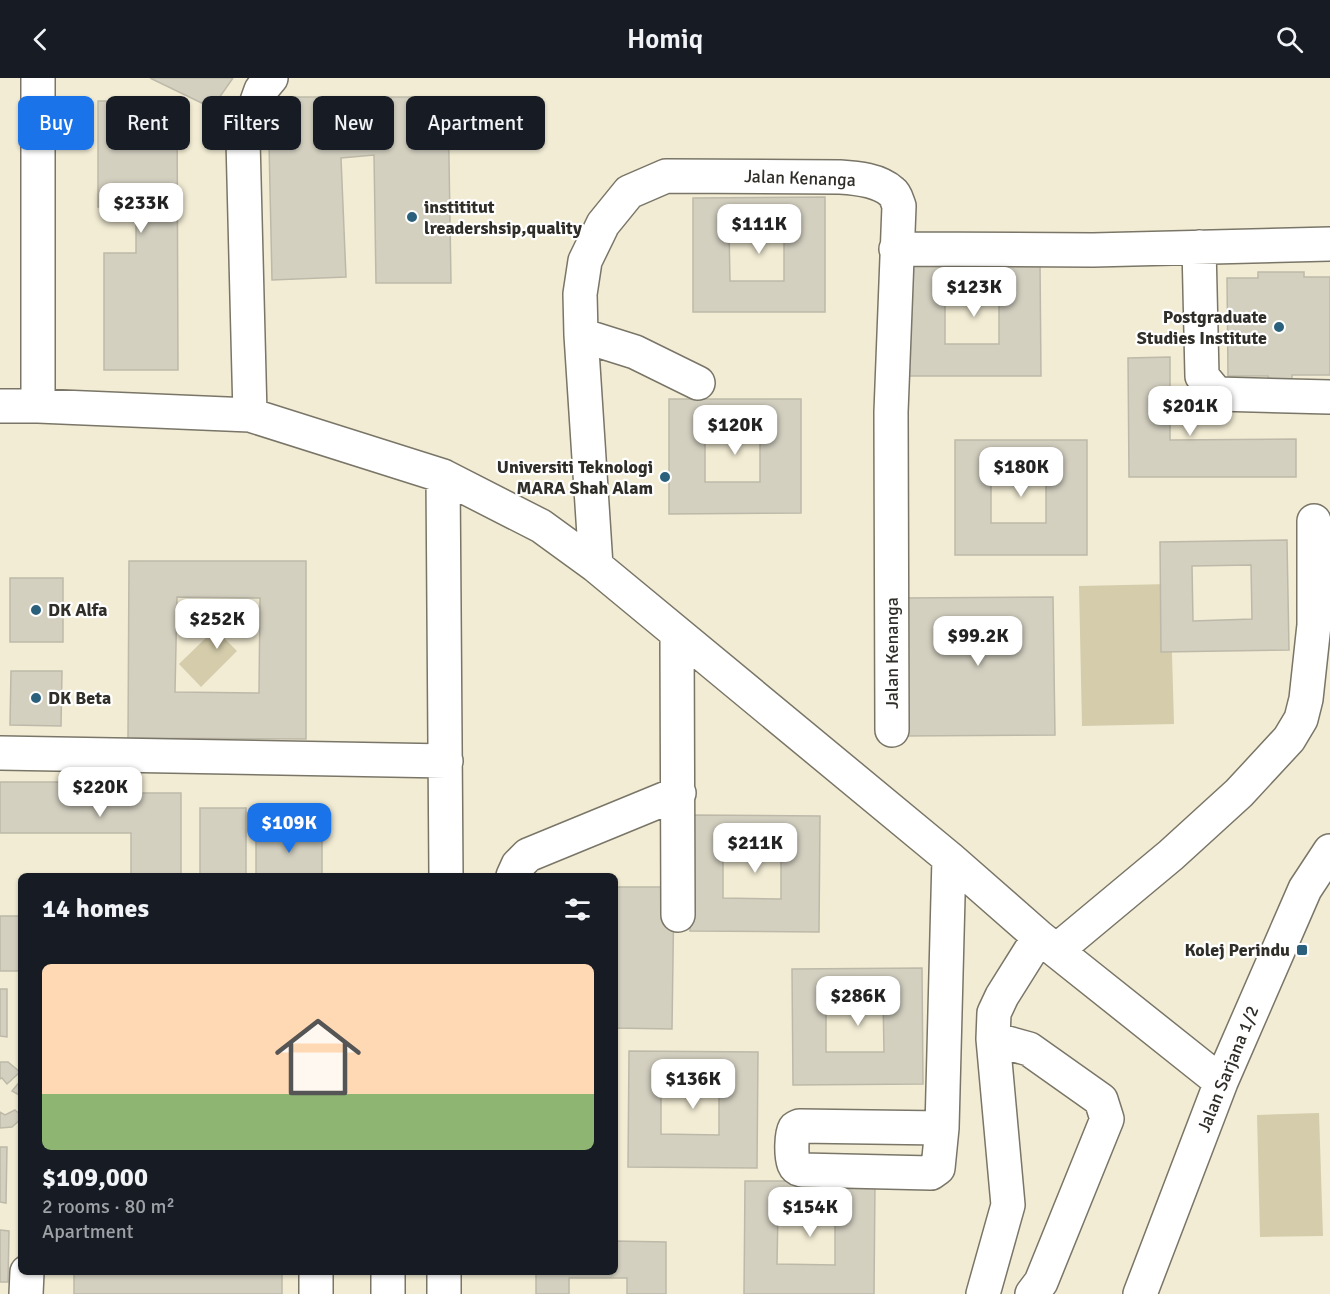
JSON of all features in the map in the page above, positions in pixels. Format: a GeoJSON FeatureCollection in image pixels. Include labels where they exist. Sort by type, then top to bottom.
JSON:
{"type":"FeatureCollection","features":[{"type":"Feature","properties":{"kind":"street"},"geometry":{"type":"LineString","coordinates":[[38,78],[38,406]]}},
{"type":"Feature","properties":{"kind":"street"},"geometry":{"type":"LineString","coordinates":[[250,415],[243,140],[261,90],[271,78]]}},
{"type":"Feature","properties":{"kind":"street","name":"Jalan Kenanga"},"geometry":{"type":"LineString","coordinates":[[596,566],[580,294],[585,261],[603,224],[629,192],[666,176],[840,177],[857,178],[876,183],[894,193],[899,206],[891,412],[892,730]]}},
{"type":"Feature","properties":{"kind":"street"},"geometry":{"type":"LineString","coordinates":[[896,249],[1093,250],[1330,244]]}},
{"type":"Feature","properties":{"kind":"street"},"geometry":{"type":"LineString","coordinates":[[1199,247],[1202,376],[1217,394],[1330,397]]}},
{"type":"Feature","properties":{"kind":"street"},"geometry":{"type":"LineString","coordinates":[[581,336],[635,352],[698,383]]}},
{"type":"Feature","properties":{"kind":"street"},"geometry":{"type":"LineString","coordinates":[[0,406],[250,415],[443,476],[542,526],[596,566],[950,858],[1048,943],[1221,1082]]}},
{"type":"Feature","properties":{"kind":"street"},"geometry":{"type":"LineString","coordinates":[[443,476],[446,873]]}},
{"type":"Feature","properties":{"kind":"street"},"geometry":{"type":"LineString","coordinates":[[983,1294],[1008,1205],[993,1039],[994,1013],[1002,996],[1048,943],[1171,855],[1239,793],[1295,729],[1301,719],[1306,699],[1314,625],[1314,520]]}},
{"type":"Feature","properties":{"kind":"street"},"geometry":{"type":"LineString","coordinates":[[677,635],[678,915]]}},
{"type":"Feature","properties":{"kind":"street"},"geometry":{"type":"LineString","coordinates":[[0,753],[446,761]]}},
{"type":"Feature","properties":{"kind":"street"},"geometry":{"type":"LineString","coordinates":[[514,873],[518,865],[528,855],[679,793]]}},
{"type":"Feature","properties":{"kind":"street","name":"Jalan Sarjana 1/2"},"geometry":{"type":"LineString","coordinates":[[1140,1294],[1221,1082],[1305,889],[1330,851]]}},
{"type":"Feature","properties":{"kind":"street"},"geometry":{"type":"LineString","coordinates":[[942,1128],[950,858]]}},
{"type":"Feature","properties":{"kind":"street"},"geometry":{"type":"LineString","coordinates":[[993,1039],[1029,1049],[1101,1100],[1107,1119],[1041,1282],[1032,1294]]}},
{"type":"Feature","properties":{"kind":"street"},"geometry":{"type":"LineString","coordinates":[[26,1294],[27,1275]]}},
{"type":"Feature","properties":{"kind":"street"},"geometry":{"type":"LineString","coordinates":[[316,1275],[316,1294]]}},
{"type":"Feature","properties":{"kind":"street"},"geometry":{"type":"LineString","coordinates":[[388,1275],[388,1294]]}},
{"type":"Feature","properties":{"kind":"street"},"geometry":{"type":"LineString","coordinates":[[444,1275],[444,1294]]}},
{"type":"Feature","properties":{"kind":"shaded area","name":"Universiti Teknologi MARA Shah Alam"},"geometry":{"type":"Polygon","coordinates":[[[0,78],[1330,78],[1330,1294],[0,1294],[0,78]]]}},
{"type":"Feature","properties":{"kind":"shaded area"},"geometry":{"type":"Polygon","coordinates":[[[1170,584],[1174,724],[1082,726],[1079,586],[1170,584]]]}},
{"type":"Feature","properties":{"kind":"shaded area"},"geometry":{"type":"Polygon","coordinates":[[[215,629],[237,651],[201,687],[179,664],[215,629]]]}},
{"type":"Feature","properties":{"kind":"shaded area"},"geometry":{"type":"Polygon","coordinates":[[[1319,1113],[1323,1236],[1260,1237],[1257,1115],[1319,1113]]]}},
{"type":"Feature","properties":{"kind":"building"},"geometry":{"type":"Polygon","coordinates":[[[150,78],[233,78],[220,96],[202,96],[202,103],[150,78]]]}},
{"type":"Feature","properties":{"kind":"building","name":"instititut lreadershsip,quality"},"geometry":{"type":"Polygon","coordinates":[[[301,97],[313,97],[313,150],[394,150],[394,97],[406,97],[406,150],[449,150],[451,283],[376,283],[374,155],[341,158],[346,277],[272,280],[269,150],[301,150],[301,97]]]}},
{"type":"Feature","properties":{"kind":"building"},"geometry":{"type":"Polygon","coordinates":[[[98,101],[106,101],[106,150],[177,150],[178,370],[104,370],[104,253],[136,253],[136,207],[98,207],[98,101]]]}},
{"type":"Feature","properties":{"kind":"building"},"geometry":{"type":"Polygon","coordinates":[[[825,197],[825,312],[693,312],[693,198],[825,197]],[[729,229],[730,281],[784,281],[784,229],[729,229]]]}},
{"type":"Feature","properties":{"kind":"building"},"geometry":{"type":"Polygon","coordinates":[[[908,261],[1040,261],[1041,376],[909,376],[908,261]],[[945,293],[945,344],[999,344],[999,293],[945,293]]]}},
{"type":"Feature","properties":{"kind":"building","name":"Postgraduate Studies Institute"},"geometry":{"type":"Polygon","coordinates":[[[1258,272],[1304,272],[1304,277],[1330,277],[1330,375],[1292,375],[1292,386],[1268,387],[1268,376],[1228,376],[1227,278],[1258,278],[1258,272]]]}},
{"type":"Feature","properties":{"kind":"building"},"geometry":{"type":"Polygon","coordinates":[[[1170,357],[1170,440],[1296,439],[1296,477],[1129,477],[1128,358],[1170,357]]]}},
{"type":"Feature","properties":{"kind":"building"},"geometry":{"type":"Polygon","coordinates":[[[669,399],[801,399],[801,513],[669,514],[669,399]],[[705,431],[705,482],[760,482],[760,431],[705,431]]]}},
{"type":"Feature","properties":{"kind":"building"},"geometry":{"type":"Polygon","coordinates":[[[955,440],[1087,440],[1087,555],[955,555],[955,440]],[[991,472],[991,523],[1046,523],[1046,472],[991,472]]]}},
{"type":"Feature","properties":{"kind":"building"},"geometry":{"type":"Polygon","coordinates":[[[1287,540],[1289,650],[1161,652],[1160,542],[1287,540]],[[1251,565],[1192,566],[1193,621],[1252,619],[1251,565]]]}},
{"type":"Feature","properties":{"kind":"building"},"geometry":{"type":"Polygon","coordinates":[[[129,561],[306,561],[306,739],[128,738],[129,561]],[[177,597],[175,692],[259,693],[260,598],[177,597]]]}},
{"type":"Feature","properties":{"kind":"building","name":"DK Alfa"},"geometry":{"type":"Polygon","coordinates":[[[10,578],[63,578],[63,642],[10,642],[10,578]]]}},
{"type":"Feature","properties":{"kind":"building"},"geometry":{"type":"Polygon","coordinates":[[[1053,597],[1055,735],[903,736],[902,598],[1053,597]]]}},
{"type":"Feature","properties":{"kind":"building","name":"DK Beta"},"geometry":{"type":"Polygon","coordinates":[[[11,671],[62,671],[61,726],[10,725],[11,671]]]}},
{"type":"Feature","properties":{"kind":"building"},"geometry":{"type":"Polygon","coordinates":[[[0,782],[133,782],[133,793],[181,793],[181,873],[131,873],[131,833],[0,833],[0,782]]]}},
{"type":"Feature","properties":{"kind":"building"},"geometry":{"type":"Polygon","coordinates":[[[200,808],[246,808],[246,873],[200,873],[200,808]]]}},
{"type":"Feature","properties":{"kind":"building"},"geometry":{"type":"Polygon","coordinates":[[[691,815],[820,816],[819,932],[690,931],[691,815]],[[723,845],[723,898],[781,899],[781,845],[723,845]]]}},
{"type":"Feature","properties":{"kind":"building"},"geometry":{"type":"Polygon","coordinates":[[[256,832],[322,833],[322,873],[256,873],[256,832]]]}},
{"type":"Feature","properties":{"kind":"building"},"geometry":{"type":"Polygon","coordinates":[[[618,887],[674,887],[672,1029],[618,1028],[618,887]]]}},
{"type":"Feature","properties":{"kind":"building"},"geometry":{"type":"Polygon","coordinates":[[[0,916],[18,916],[18,971],[0,971],[0,916]]]}},
{"type":"Feature","properties":{"kind":"building"},"geometry":{"type":"Polygon","coordinates":[[[922,968],[923,1084],[793,1085],[792,969],[922,968]],[[826,998],[826,1052],[884,1052],[883,998],[826,998]]]}},
{"type":"Feature","properties":{"kind":"building"},"geometry":{"type":"Polygon","coordinates":[[[0,989],[7,989],[7,1037],[0,1036],[0,989]]]}},
{"type":"Feature","properties":{"kind":"building"},"geometry":{"type":"Polygon","coordinates":[[[629,1051],[758,1052],[757,1168],[628,1167],[629,1051]],[[661,1081],[661,1134],[719,1135],[719,1081],[661,1081]]]}},
{"type":"Feature","properties":{"kind":"building"},"geometry":{"type":"Polygon","coordinates":[[[0,1062],[8,1062],[18,1070],[18,1074],[7,1084],[2,1078],[0,1079],[0,1062]]]}},
{"type":"Feature","properties":{"kind":"building"},"geometry":{"type":"Polygon","coordinates":[[[18,1084],[18,1094],[12,1091],[18,1084]]]}},
{"type":"Feature","properties":{"kind":"building"},"geometry":{"type":"Polygon","coordinates":[[[15,1110],[18,1112],[18,1122],[12,1127],[0,1128],[0,1112],[5,1115],[15,1110]]]}},
{"type":"Feature","properties":{"kind":"building"},"geometry":{"type":"Polygon","coordinates":[[[0,1147],[7,1147],[6,1203],[0,1202],[0,1147]]]}},
{"type":"Feature","properties":{"kind":"building"},"geometry":{"type":"Polygon","coordinates":[[[745,1181],[875,1181],[874,1294],[744,1294],[745,1181]],[[778,1211],[777,1264],[835,1265],[835,1211],[778,1211]]]}},
{"type":"Feature","properties":{"kind":"building"},"geometry":{"type":"Polygon","coordinates":[[[0,1230],[9,1231],[8,1282],[0,1282],[0,1230]]]}},
{"type":"Feature","properties":{"kind":"building"},"geometry":{"type":"Polygon","coordinates":[[[618,1241],[666,1242],[666,1294],[627,1294],[627,1278],[569,1278],[569,1294],[536,1294],[536,1275],[618,1275],[618,1241]]]}},
{"type":"Feature","properties":{"kind":"building"},"geometry":{"type":"Polygon","coordinates":[[[74,1275],[282,1275],[282,1294],[74,1294],[74,1275]]]}},
{"type":"Feature","properties":{"kind":"place","name":"instititut lreadershsip,quality"},"geometry":{"type":"Point","coordinates":[412,217]}},
{"type":"Feature","properties":{"kind":"place","name":"Postgraduate Studies Institute"},"geometry":{"type":"Point","coordinates":[1279,327]}},
{"type":"Feature","properties":{"kind":"place","name":"Universiti Teknologi MARA Shah Alam"},"geometry":{"type":"Point","coordinates":[665,477]}},
{"type":"Feature","properties":{"kind":"place","name":"DK Alfa"},"geometry":{"type":"Point","coordinates":[36,610]}},
{"type":"Feature","properties":{"kind":"place","name":"DK Beta"},"geometry":{"type":"Point","coordinates":[36,698]}},
{"type":"Feature","properties":{"kind":"place","name":"Kolej Perindu"},"geometry":{"type":"Point","coordinates":[1302,950]}}]}
